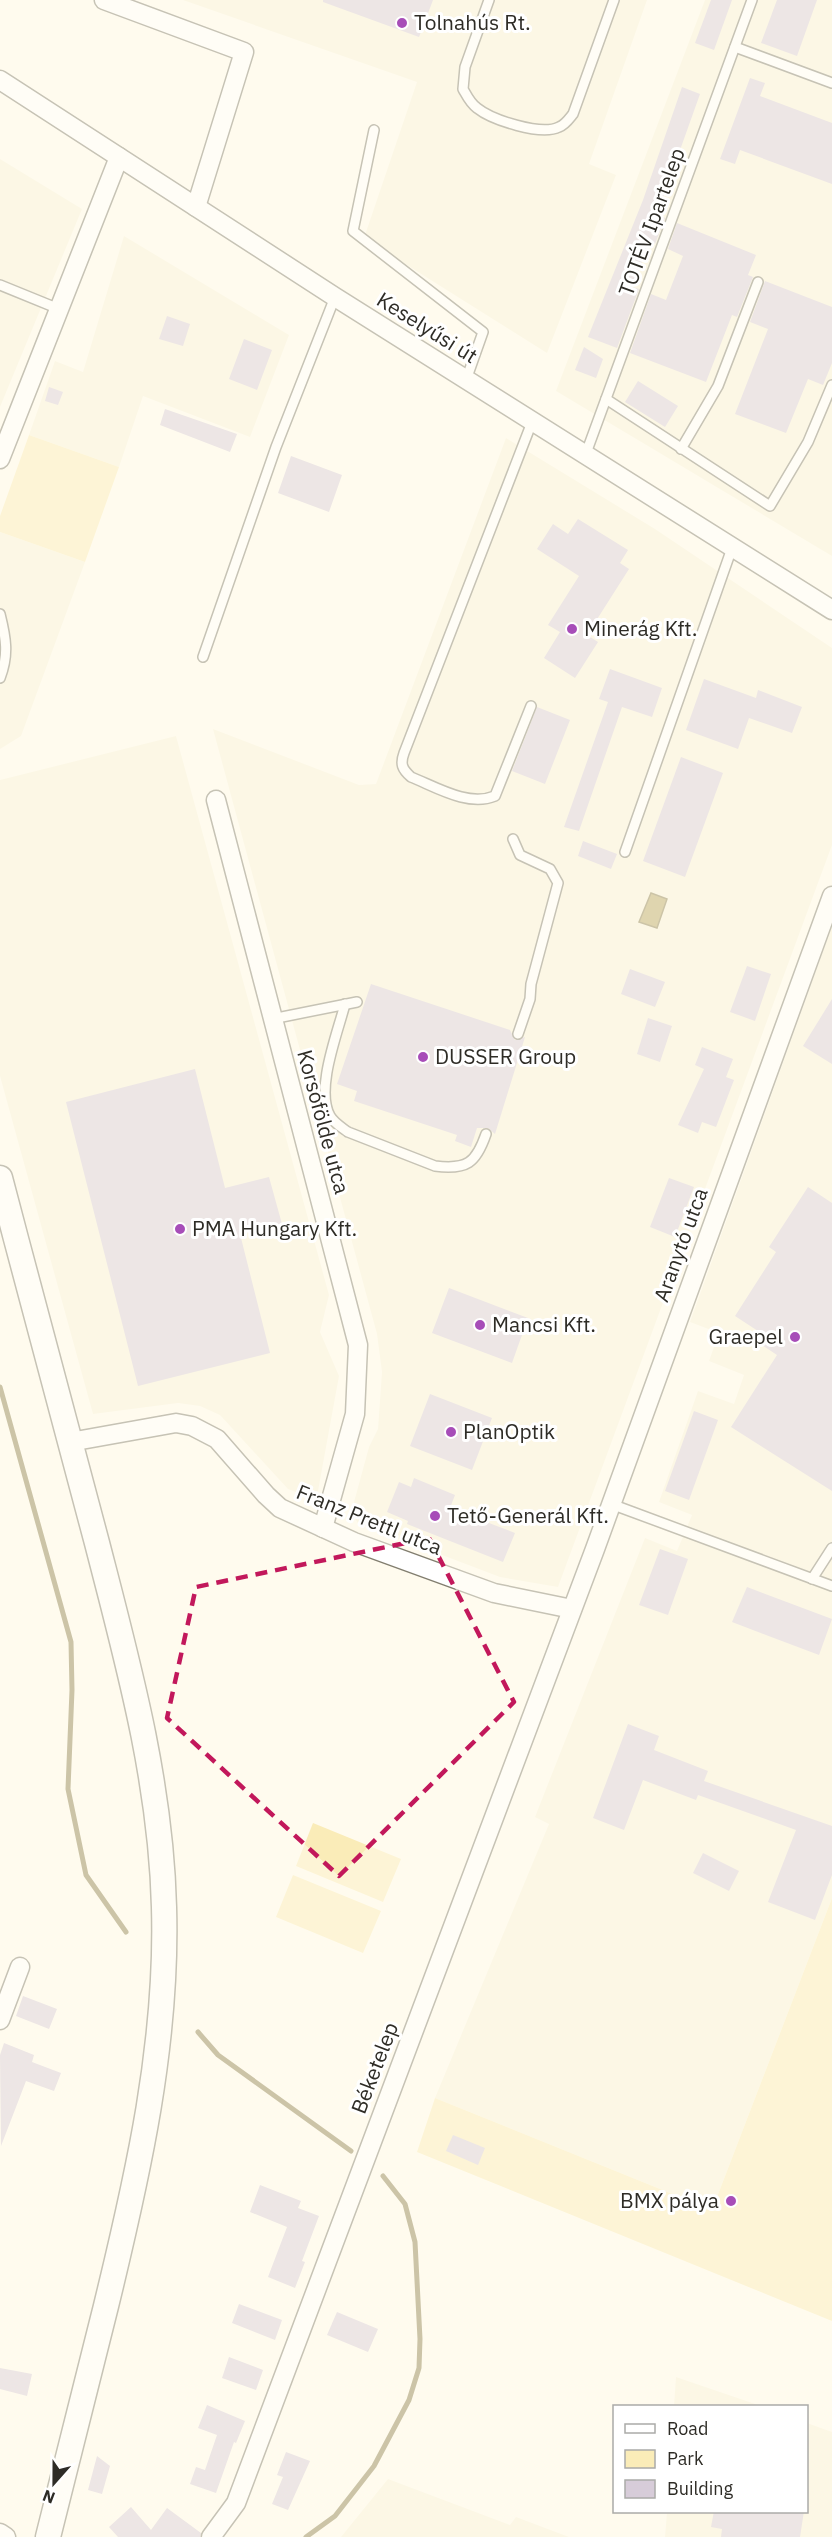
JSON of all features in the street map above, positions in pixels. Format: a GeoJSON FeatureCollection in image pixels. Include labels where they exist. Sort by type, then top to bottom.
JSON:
{"type":"FeatureCollection","features":[{"type":"Feature","properties":{"kind":"main road"},"geometry":{"type":"LineString","coordinates":[[0,1178],[136,1692],[147,1748],[160,1850],[164,1906],[164,1952],[158,2050],[133,2196],[48,2537]]}},
{"type":"Feature","properties":{"kind":"street"},"geometry":{"type":"LineString","coordinates":[[104,0],[244,52],[196,207]]}},
{"type":"Feature","properties":{"kind":"street","name":"Keselyűsi út"},"geometry":{"type":"LineString","coordinates":[[0,80],[335,297],[832,610]]}},
{"type":"Feature","properties":{"kind":"street"},"geometry":{"type":"LineString","coordinates":[[0,459],[119,157]]}},
{"type":"Feature","properties":{"kind":"street","name":"Korsófölde utca"},"geometry":{"type":"LineString","coordinates":[[216,800],[358,1345],[355,1414],[323,1528]]}},
{"type":"Feature","properties":{"kind":"street","name":"Aranytó utca"},"geometry":{"type":"LineString","coordinates":[[572,1609],[832,896]]}},
{"type":"Feature","properties":{"kind":"street","name":"Franz Prettl utca"},"geometry":{"type":"LineString","coordinates":[[70,1442],[176,1423],[192,1426],[217,1439],[266,1496],[280,1508],[354,1542],[494,1593],[572,1609]]}},
{"type":"Feature","properties":{"kind":"street","name":"Béketelep"},"geometry":{"type":"LineString","coordinates":[[211,2537],[236,2503],[572,1609]]}},
{"type":"Feature","properties":{"kind":"street"},"geometry":{"type":"LineString","coordinates":[[0,2020],[20,1967]]}},
{"type":"Feature","properties":{"kind":"street"},"geometry":{"type":"LineString","coordinates":[[0,2533],[6,2537]]}},
{"type":"Feature","properties":{"kind":"lane"},"geometry":{"type":"LineString","coordinates":[[489,0],[465,67],[463,89],[475,106],[485,114],[511,124],[551,130],[560,127],[573,114],[614,0]]}},
{"type":"Feature","properties":{"kind":"lane","name":"TOTÉV Ipartelep"},"geometry":{"type":"LineString","coordinates":[[585,456],[752,0]]}},
{"type":"Feature","properties":{"kind":"lane"},"geometry":{"type":"LineString","coordinates":[[735,47],[832,83]]}},
{"type":"Feature","properties":{"kind":"lane"},"geometry":{"type":"LineString","coordinates":[[374,130],[353,231],[483,332],[466,380]]}},
{"type":"Feature","properties":{"kind":"lane"},"geometry":{"type":"LineString","coordinates":[[681,448],[718,386],[758,282]]}},
{"type":"Feature","properties":{"kind":"lane"},"geometry":{"type":"LineString","coordinates":[[0,285],[59,309]]}},
{"type":"Feature","properties":{"kind":"lane"},"geometry":{"type":"LineString","coordinates":[[203,657],[276,447],[335,297]]}},
{"type":"Feature","properties":{"kind":"lane"},"geometry":{"type":"LineString","coordinates":[[606,399],[770,506],[808,442],[832,385]]}},
{"type":"Feature","properties":{"kind":"lane"},"geometry":{"type":"LineString","coordinates":[[531,706],[495,796],[483,801],[472,801],[411,777],[403,770],[401,761],[532,422]]}},
{"type":"Feature","properties":{"kind":"lane"},"geometry":{"type":"LineString","coordinates":[[625,852],[732,548]]}},
{"type":"Feature","properties":{"kind":"lane"},"geometry":{"type":"LineString","coordinates":[[0,614],[7,642],[0,678]]}},
{"type":"Feature","properties":{"kind":"lane"},"geometry":{"type":"LineString","coordinates":[[513,838],[520,855],[550,869],[558,883],[531,984],[530,999],[519,1034]]}},
{"type":"Feature","properties":{"kind":"lane"},"geometry":{"type":"LineString","coordinates":[[272,1019],[357,1002]]}},
{"type":"Feature","properties":{"kind":"lane"},"geometry":{"type":"LineString","coordinates":[[345,1004],[325,1090],[326,1107],[331,1118],[338,1125],[348,1132],[435,1166],[446,1168],[458,1167],[475,1160],[480,1153],[486,1134]]}},
{"type":"Feature","properties":{"kind":"lane"},"geometry":{"type":"LineString","coordinates":[[611,1503],[832,1586]]}},
{"type":"Feature","properties":{"kind":"lane"},"geometry":{"type":"LineString","coordinates":[[812,1579],[832,1548]]}},
{"type":"Feature","properties":{"kind":"highlighted area"},"geometry":{"type":"Polygon","coordinates":[[[429,1538],[514,1702],[339,1876],[167,1718],[196,1587],[429,1538]]]}},
{"type":"Feature","properties":{"kind":"shaded area"},"geometry":{"type":"Polygon","coordinates":[[[183,0],[647,0],[589,164],[616,175],[547,353],[364,238],[417,82],[183,0]]]}},
{"type":"Feature","properties":{"kind":"shaded area"},"geometry":{"type":"Polygon","coordinates":[[[705,0],[832,0],[832,556],[556,391],[705,0]]]}},
{"type":"Feature","properties":{"kind":"shaded area"},"geometry":{"type":"Polygon","coordinates":[[[0,159],[82,209],[0,407],[0,159]]]}},
{"type":"Feature","properties":{"kind":"shaded area"},"geometry":{"type":"Polygon","coordinates":[[[124,236],[289,335],[250,437],[143,396],[119,467],[29,435],[55,361],[83,372],[124,236]]]}},
{"type":"Feature","properties":{"kind":"shaded area"},"geometry":{"type":"Polygon","coordinates":[[[506,438],[655,529],[832,648],[832,845],[558,1587],[500,1577],[358,1523],[351,1513],[369,1447],[378,1429],[382,1372],[377,1334],[213,729],[359,785],[376,784],[506,438]]]}},
{"type":"Feature","properties":{"kind":"shaded area"},"geometry":{"type":"Polygon","coordinates":[[[0,532],[85,562],[21,736],[0,749],[0,532]]]}},
{"type":"Feature","properties":{"kind":"shaded area"},"geometry":{"type":"Polygon","coordinates":[[[176,736],[329,1295],[320,1332],[339,1376],[318,1491],[298,1493],[288,1489],[220,1415],[200,1406],[178,1403],[93,1414],[0,1076],[0,780],[176,736]]]}},
{"type":"Feature","properties":{"kind":"shaded area"},"geometry":{"type":"Polygon","coordinates":[[[651,893],[667,899],[657,928],[639,922],[651,893]]]}},
{"type":"Feature","properties":{"kind":"shaded area"},"geometry":{"type":"Polygon","coordinates":[[[832,926],[832,1898],[712,2210],[435,2098],[549,1824],[535,1817],[645,1538],[677,1551],[692,1515],[659,1502],[698,1391],[734,1404],[744,1375],[709,1361],[719,1333],[690,1322],[832,926]]]}},
{"type":"Feature","properties":{"kind":"shaded area"},"geometry":{"type":"Polygon","coordinates":[[[676,2377],[758,2405],[674,2405],[676,2377]]]}},
{"type":"Feature","properties":{"kind":"shaded area"},"geometry":{"type":"Polygon","coordinates":[[[808,2423],[832,2432],[832,2537],[665,2537],[667,2513],[808,2513],[808,2423]]]}},
{"type":"Feature","properties":{"kind":"shaded area"},"geometry":{"type":"Polygon","coordinates":[[[388,2479],[510,2525],[516,2517],[569,2537],[341,2537],[388,2479]]]}},
{"type":"Feature","properties":{"kind":"green space"},"geometry":{"type":"Polygon","coordinates":[[[29,435],[119,467],[85,562],[0,532],[0,516],[29,435]]]}},
{"type":"Feature","properties":{"kind":"green space"},"geometry":{"type":"Polygon","coordinates":[[[313,1823],[401,1859],[383,1902],[296,1866],[313,1823]]]}},
{"type":"Feature","properties":{"kind":"green space"},"geometry":{"type":"Polygon","coordinates":[[[293,1875],[381,1911],[363,1953],[276,1917],[293,1875]]]}},
{"type":"Feature","properties":{"kind":"green space"},"geometry":{"type":"Polygon","coordinates":[[[832,1898],[832,2321],[417,2152],[435,2098],[712,2210],[832,1898]]]}},
{"type":"Feature","properties":{"kind":"building","name":"Tolnahús Rt."},"geometry":{"type":"Polygon","coordinates":[[[323,0],[433,0],[419,37],[323,2],[323,0]]]}},
{"type":"Feature","properties":{"kind":"building"},"geometry":{"type":"Polygon","coordinates":[[[711,0],[732,0],[714,50],[695,43],[711,0]]]}},
{"type":"Feature","properties":{"kind":"building"},"geometry":{"type":"Polygon","coordinates":[[[777,0],[817,0],[797,56],[761,43],[777,0]]]}},
{"type":"Feature","properties":{"kind":"building"},"geometry":{"type":"Polygon","coordinates":[[[750,78],[765,83],[760,96],[832,123],[832,184],[740,150],[735,164],[720,159],[750,78]]]}},
{"type":"Feature","properties":{"kind":"building"},"geometry":{"type":"Polygon","coordinates":[[[682,87],[700,94],[659,209],[663,211],[661,216],[665,218],[655,244],[650,242],[632,287],[639,289],[617,348],[588,337],[643,200],[682,87]]]}},
{"type":"Feature","properties":{"kind":"building"},"geometry":{"type":"Polygon","coordinates":[[[677,223],[756,255],[748,275],[753,277],[737,317],[732,315],[706,382],[630,353],[651,294],[666,300],[683,256],[668,249],[677,223]]]}},
{"type":"Feature","properties":{"kind":"building"},"geometry":{"type":"Polygon","coordinates":[[[765,281],[832,307],[832,363],[823,385],[808,379],[786,433],[735,414],[768,329],[750,322],[765,281]]]}},
{"type":"Feature","properties":{"kind":"building"},"geometry":{"type":"Polygon","coordinates":[[[167,316],[190,324],[183,346],[159,339],[167,316]]]}},
{"type":"Feature","properties":{"kind":"building"},"geometry":{"type":"Polygon","coordinates":[[[244,339],[272,350],[257,390],[229,379],[244,339]]]}},
{"type":"Feature","properties":{"kind":"building"},"geometry":{"type":"Polygon","coordinates":[[[584,347],[603,359],[596,378],[575,370],[584,347]]]}},
{"type":"Feature","properties":{"kind":"building"},"geometry":{"type":"Polygon","coordinates":[[[638,381],[678,406],[665,427],[625,402],[638,381]]]}},
{"type":"Feature","properties":{"kind":"building"},"geometry":{"type":"Polygon","coordinates":[[[49,387],[63,392],[58,405],[45,401],[49,387]]]}},
{"type":"Feature","properties":{"kind":"building"},"geometry":{"type":"Polygon","coordinates":[[[165,409],[237,434],[230,452],[160,425],[165,409]]]}},
{"type":"Feature","properties":{"kind":"building"},"geometry":{"type":"Polygon","coordinates":[[[291,456],[342,475],[329,512],[278,493],[291,456]]]}},
{"type":"Feature","properties":{"kind":"building"},"geometry":{"type":"Polygon","coordinates":[[[578,519],[628,550],[620,563],[629,569],[587,635],[598,642],[575,678],[544,658],[560,632],[548,625],[579,576],[537,549],[553,524],[568,534],[578,519]]]}},
{"type":"Feature","properties":{"kind":"building"},"geometry":{"type":"Polygon","coordinates":[[[610,669],[662,688],[652,717],[622,707],[579,831],[564,827],[608,702],[599,699],[610,669]]]}},
{"type":"Feature","properties":{"kind":"building"},"geometry":{"type":"Polygon","coordinates":[[[704,679],[756,698],[758,690],[802,707],[792,733],[749,718],[738,749],[686,730],[704,679]]]}},
{"type":"Feature","properties":{"kind":"building"},"geometry":{"type":"Polygon","coordinates":[[[537,707],[570,720],[545,784],[512,771],[537,707]]]}},
{"type":"Feature","properties":{"kind":"building"},"geometry":{"type":"Polygon","coordinates":[[[681,757],[723,773],[685,877],[643,861],[681,757]]]}},
{"type":"Feature","properties":{"kind":"building"},"geometry":{"type":"Polygon","coordinates":[[[583,841],[617,854],[611,869],[578,856],[583,841]]]}},
{"type":"Feature","properties":{"kind":"building"},"geometry":{"type":"Polygon","coordinates":[[[747,966],[771,974],[755,1021],[730,1012],[747,966]]]}},
{"type":"Feature","properties":{"kind":"building"},"geometry":{"type":"Polygon","coordinates":[[[630,969],[665,982],[655,1007],[621,994],[630,969]]]}},
{"type":"Feature","properties":{"kind":"building","name":"DUSSER Group"},"geometry":{"type":"Polygon","coordinates":[[[371,984],[510,1030],[515,1040],[525,1037],[495,1134],[488,1128],[477,1128],[471,1147],[455,1141],[457,1135],[354,1101],[357,1091],[337,1084],[371,984]]]}},
{"type":"Feature","properties":{"kind":"building"},"geometry":{"type":"Polygon","coordinates":[[[832,999],[832,1064],[803,1046],[832,999]]]}},
{"type":"Feature","properties":{"kind":"building"},"geometry":{"type":"Polygon","coordinates":[[[648,1018],[672,1026],[660,1062],[637,1054],[648,1018]]]}},
{"type":"Feature","properties":{"kind":"building"},"geometry":{"type":"Polygon","coordinates":[[[702,1047],[733,1059],[726,1077],[734,1080],[716,1127],[702,1122],[698,1133],[678,1125],[704,1069],[695,1065],[702,1047]]]}},
{"type":"Feature","properties":{"kind":"building","name":"PMA Hungary Kft."},"geometry":{"type":"Polygon","coordinates":[[[195,1069],[225,1188],[269,1177],[282,1224],[240,1234],[270,1353],[138,1386],[66,1102],[195,1069]]]}},
{"type":"Feature","properties":{"kind":"building"},"geometry":{"type":"Polygon","coordinates":[[[669,1178],[694,1187],[675,1237],[650,1227],[669,1178]]]}},
{"type":"Feature","properties":{"kind":"building","name":"Graepel"},"geometry":{"type":"Polygon","coordinates":[[[808,1187],[832,1203],[832,1491],[731,1427],[777,1355],[756,1341],[761,1333],[735,1316],[776,1252],[769,1247],[808,1187]]]}},
{"type":"Feature","properties":{"kind":"building","name":"Mancsi Kft."},"geometry":{"type":"Polygon","coordinates":[[[449,1288],[528,1318],[512,1363],[432,1333],[449,1288]]]}},
{"type":"Feature","properties":{"kind":"building","name":"PlanOptik"},"geometry":{"type":"Polygon","coordinates":[[[430,1394],[492,1418],[472,1470],[410,1446],[430,1394]]]}},
{"type":"Feature","properties":{"kind":"building"},"geometry":{"type":"Polygon","coordinates":[[[694,1411],[718,1420],[689,1500],[665,1491],[694,1411]]]}},
{"type":"Feature","properties":{"kind":"building","name":"Tető-Generál Kft."},"geometry":{"type":"Polygon","coordinates":[[[414,1478],[455,1495],[450,1508],[515,1533],[503,1562],[407,1524],[408,1521],[387,1512],[399,1482],[411,1487],[414,1478]]]}},
{"type":"Feature","properties":{"kind":"building"},"geometry":{"type":"Polygon","coordinates":[[[660,1549],[688,1559],[668,1615],[639,1605],[660,1549]]]}},
{"type":"Feature","properties":{"kind":"building"},"geometry":{"type":"Polygon","coordinates":[[[747,1587],[832,1619],[819,1655],[732,1622],[747,1587]]]}},
{"type":"Feature","properties":{"kind":"building"},"geometry":{"type":"Polygon","coordinates":[[[628,1724],[659,1736],[654,1750],[708,1771],[704,1781],[832,1826],[832,1875],[815,1920],[768,1902],[796,1830],[698,1795],[696,1800],[643,1780],[624,1830],[593,1818],[628,1724]]]}},
{"type":"Feature","properties":{"kind":"building"},"geometry":{"type":"Polygon","coordinates":[[[703,1853],[739,1871],[729,1891],[693,1873],[703,1853]]]}},
{"type":"Feature","properties":{"kind":"building"},"geometry":{"type":"Polygon","coordinates":[[[23,1996],[57,2009],[49,2029],[16,2016],[23,1996]]]}},
{"type":"Feature","properties":{"kind":"building"},"geometry":{"type":"Polygon","coordinates":[[[4,2043],[34,2055],[32,2062],[61,2073],[54,2091],[26,2081],[1,2146],[0,2055],[4,2043]]]}},
{"type":"Feature","properties":{"kind":"building"},"geometry":{"type":"Polygon","coordinates":[[[453,2135],[485,2148],[478,2165],[446,2151],[453,2135]]]}},
{"type":"Feature","properties":{"kind":"building"},"geometry":{"type":"Polygon","coordinates":[[[260,2185],[301,2201],[298,2208],[319,2216],[302,2261],[305,2262],[295,2288],[268,2277],[287,2227],[250,2212],[260,2185]]]}},
{"type":"Feature","properties":{"kind":"building"},"geometry":{"type":"Polygon","coordinates":[[[239,2304],[282,2320],[275,2340],[232,2323],[239,2304]]]}},
{"type":"Feature","properties":{"kind":"building"},"geometry":{"type":"Polygon","coordinates":[[[337,2312],[378,2329],[368,2352],[327,2335],[337,2312]]]}},
{"type":"Feature","properties":{"kind":"building"},"geometry":{"type":"Polygon","coordinates":[[[229,2357],[263,2370],[256,2390],[222,2378],[229,2357]]]}},
{"type":"Feature","properties":{"kind":"building"},"geometry":{"type":"Polygon","coordinates":[[[0,2368],[32,2374],[27,2396],[0,2389],[0,2368]]]}},
{"type":"Feature","properties":{"kind":"building"},"geometry":{"type":"Polygon","coordinates":[[[207,2405],[245,2421],[236,2443],[234,2442],[216,2493],[190,2484],[196,2467],[205,2470],[217,2435],[198,2428],[207,2405]]]}},
{"type":"Feature","properties":{"kind":"building"},"geometry":{"type":"Polygon","coordinates":[[[286,2452],[310,2461],[288,2510],[272,2504],[283,2477],[277,2475],[286,2452]]]}},
{"type":"Feature","properties":{"kind":"building"},"geometry":{"type":"Polygon","coordinates":[[[97,2456],[110,2466],[102,2494],[88,2490],[97,2456]]]}},
{"type":"Feature","properties":{"kind":"building"},"geometry":{"type":"Polygon","coordinates":[[[131,2507],[151,2530],[167,2508],[201,2533],[200,2537],[118,2537],[109,2527],[131,2507]]]}},
{"type":"Feature","properties":{"kind":"building"},"geometry":{"type":"Polygon","coordinates":[[[714,2513],[804,2513],[800,2537],[721,2537],[722,2529],[711,2527],[714,2513]]]}},
{"type":"Feature","properties":{"kind":"waterway"},"geometry":{"type":"LineString","coordinates":[[0,1387],[71,1642],[72,1690],[68,1789],[86,1875],[126,1932]]}},
{"type":"Feature","properties":{"kind":"waterway"},"geometry":{"type":"LineString","coordinates":[[198,2032],[218,2055],[351,2151]]}},
{"type":"Feature","properties":{"kind":"waterway"},"geometry":{"type":"LineString","coordinates":[[306,2537],[335,2516],[374,2466],[409,2400],[419,2368],[420,2339],[415,2242],[405,2204],[383,2176]]}},
{"type":"Feature","properties":{"kind":"place","name":"Tolnahús Rt."},"geometry":{"type":"Point","coordinates":[402,23]}},
{"type":"Feature","properties":{"kind":"place","name":"Minerág Kft."},"geometry":{"type":"Point","coordinates":[572,629]}},
{"type":"Feature","properties":{"kind":"place","name":"DUSSER Group"},"geometry":{"type":"Point","coordinates":[423,1057]}},
{"type":"Feature","properties":{"kind":"place","name":"PMA Hungary Kft."},"geometry":{"type":"Point","coordinates":[180,1229]}},
{"type":"Feature","properties":{"kind":"place","name":"Mancsi Kft."},"geometry":{"type":"Point","coordinates":[480,1325]}},
{"type":"Feature","properties":{"kind":"place","name":"Graepel"},"geometry":{"type":"Point","coordinates":[795,1337]}},
{"type":"Feature","properties":{"kind":"place","name":"PlanOptik"},"geometry":{"type":"Point","coordinates":[451,1432]}},
{"type":"Feature","properties":{"kind":"place","name":"Tető-Generál Kft."},"geometry":{"type":"Point","coordinates":[435,1516]}},
{"type":"Feature","properties":{"kind":"place","name":"BMX pálya"},"geometry":{"type":"Point","coordinates":[731,2201]}}]}
